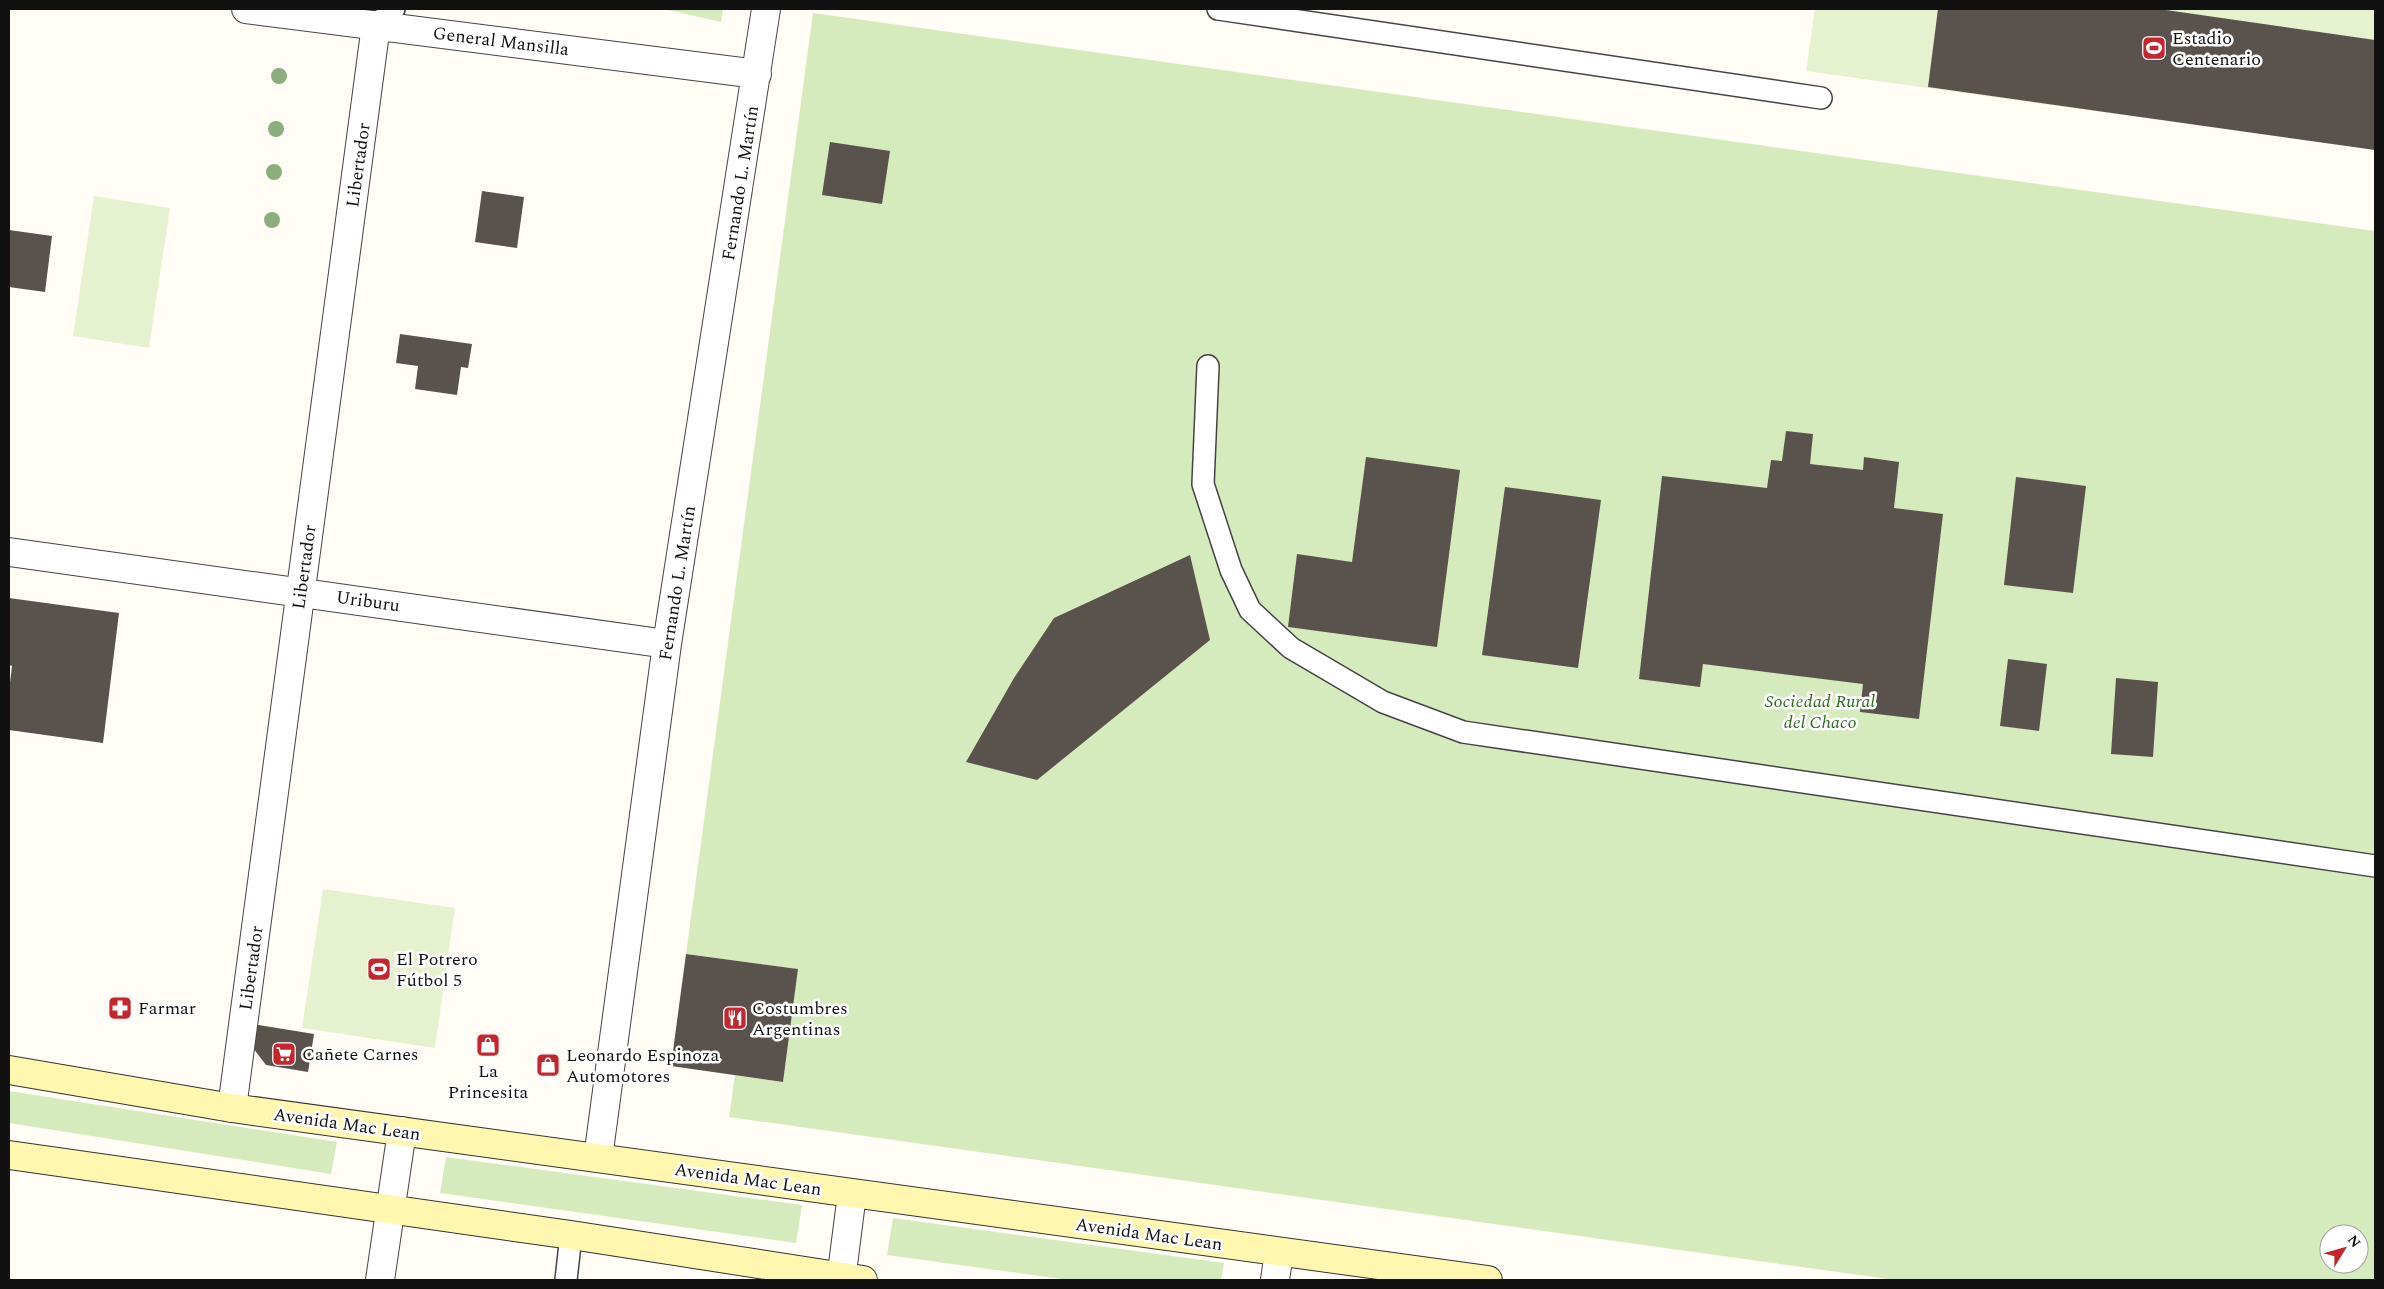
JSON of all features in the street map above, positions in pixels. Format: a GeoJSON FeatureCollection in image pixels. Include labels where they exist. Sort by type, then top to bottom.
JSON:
{"type":"FeatureCollection","features":[{"type":"Feature","properties":{"kind":"main road","name":"Avenida Mac Lean"},"geometry":{"type":"LineString","coordinates":[[9,1070],[232,1108],[1488,1280]]}},
{"type":"Feature","properties":{"kind":"main road"},"geometry":{"type":"LineString","coordinates":[[9,1155],[571,1235],[848,1279]]}},
{"type":"Feature","properties":{"kind":"street","name":"General Mansilla"},"geometry":{"type":"LineString","coordinates":[[246,9],[385,17],[757,74]]}},
{"type":"Feature","properties":{"kind":"street","name":"Fernando L. Martín"},"geometry":{"type":"LineString","coordinates":[[598,1158],[667,644],[766,9]]}},
{"type":"Feature","properties":{"kind":"street","name":"Libertador"},"geometry":{"type":"LineString","coordinates":[[232,1108],[301,592],[385,17]]}},
{"type":"Feature","properties":{"kind":"street","name":"Uriburu"},"geometry":{"type":"LineString","coordinates":[[9,552],[667,644]]}},
{"type":"Feature","properties":{"kind":"street"},"geometry":{"type":"LineString","coordinates":[[380,1280],[402,1131]]}},
{"type":"Feature","properties":{"kind":"street"},"geometry":{"type":"LineString","coordinates":[[848,1279],[852,1194]]}},
{"type":"Feature","properties":{"kind":"street"},"geometry":{"type":"LineString","coordinates":[[1275,1280],[1279,1252]]}},
{"type":"Feature","properties":{"kind":"lane"},"geometry":{"type":"LineString","coordinates":[[1218,9],[1821,98]]}},
{"type":"Feature","properties":{"kind":"lane"},"geometry":{"type":"LineString","coordinates":[[1208,366],[1203,484],[1231,570],[1250,610],[1291,648],[1383,702],[1463,732],[2375,866]]}},
{"type":"Feature","properties":{"kind":"lane"},"geometry":{"type":"LineString","coordinates":[[566,1280],[571,1235]]}},
{"type":"Feature","properties":{"kind":"green space"},"geometry":{"type":"Polygon","coordinates":[[[664,9],[723,9],[721,22],[664,9]]]}},
{"type":"Feature","properties":{"kind":"green space","name":"Estadio Centenario"},"geometry":{"type":"Polygon","coordinates":[[[1815,9],[2375,9],[2375,150],[1806,71],[1815,9]]]}},
{"type":"Feature","properties":{"kind":"green space","name":"Sociedad Rural del Chaco"},"geometry":{"type":"Polygon","coordinates":[[[813,13],[2375,231],[2375,1280],[1895,1280],[729,1117],[735,1075],[783,1082],[798,969],[686,954],[813,13]]]}},
{"type":"Feature","properties":{"kind":"green space"},"geometry":{"type":"Polygon","coordinates":[[[94,196],[170,208],[149,348],[73,336],[94,196]]]}},
{"type":"Feature","properties":{"kind":"green space","name":"El Potrero Fútbol 5"},"geometry":{"type":"Polygon","coordinates":[[[323,889],[455,908],[435,1048],[302,1028],[323,889]]]}},
{"type":"Feature","properties":{"kind":"green space"},"geometry":{"type":"Polygon","coordinates":[[[9,1091],[337,1142],[331,1174],[9,1123],[9,1091]]]}},
{"type":"Feature","properties":{"kind":"green space"},"geometry":{"type":"Polygon","coordinates":[[[446,1157],[802,1205],[796,1243],[440,1193],[446,1157]]]}},
{"type":"Feature","properties":{"kind":"green space"},"geometry":{"type":"Polygon","coordinates":[[[893,1218],[1224,1263],[1221,1280],[1069,1280],[887,1255],[893,1218]]]}},
{"type":"Feature","properties":{"kind":"building","name":"Estadio Centenario"},"geometry":{"type":"Polygon","coordinates":[[[1938,9],[2159,9],[2375,40],[2375,150],[1928,87],[1938,9]]]}},
{"type":"Feature","properties":{"kind":"building"},"geometry":{"type":"Polygon","coordinates":[[[830,142],[890,151],[882,204],[822,195],[830,142]]]}},
{"type":"Feature","properties":{"kind":"building"},"geometry":{"type":"Polygon","coordinates":[[[482,191],[524,197],[517,248],[475,242],[482,191]]]}},
{"type":"Feature","properties":{"kind":"building"},"geometry":{"type":"Polygon","coordinates":[[[9,230],[52,236],[45,292],[9,287],[9,230]]]}},
{"type":"Feature","properties":{"kind":"building"},"geometry":{"type":"Polygon","coordinates":[[[400,334],[472,344],[468,368],[461,367],[457,395],[415,389],[418,366],[396,363],[400,334]]]}},
{"type":"Feature","properties":{"kind":"building"},"geometry":{"type":"Polygon","coordinates":[[[1786,431],[1813,434],[1810,464],[1863,470],[1864,457],[1899,462],[1894,508],[1943,514],[1919,719],[1860,712],[1863,684],[1703,664],[1700,687],[1639,679],[1662,476],[1767,488],[1771,460],[1782,461],[1786,431]]]}},
{"type":"Feature","properties":{"kind":"building"},"geometry":{"type":"Polygon","coordinates":[[[1366,457],[1460,470],[1437,647],[1288,627],[1297,554],[1352,562],[1366,457]]]}},
{"type":"Feature","properties":{"kind":"building"},"geometry":{"type":"Polygon","coordinates":[[[2016,477],[2086,486],[2073,593],[2004,585],[2016,477]]]}},
{"type":"Feature","properties":{"kind":"building"},"geometry":{"type":"Polygon","coordinates":[[[1505,487],[1601,500],[1578,668],[1482,655],[1505,487]]]}},
{"type":"Feature","properties":{"kind":"building"},"geometry":{"type":"Polygon","coordinates":[[[1190,555],[1210,640],[1037,780],[966,762],[1014,678],[1054,618],[1190,555]]]}},
{"type":"Feature","properties":{"kind":"building"},"geometry":{"type":"Polygon","coordinates":[[[9,598],[119,613],[103,743],[9,730],[9,691],[12,666],[9,665],[9,598]]]}},
{"type":"Feature","properties":{"kind":"building"},"geometry":{"type":"Polygon","coordinates":[[[2008,659],[2047,664],[2039,731],[2000,726],[2008,659]]]}},
{"type":"Feature","properties":{"kind":"building"},"geometry":{"type":"Polygon","coordinates":[[[2116,678],[2158,682],[2153,757],[2111,754],[2116,678]]]}},
{"type":"Feature","properties":{"kind":"building","name":"Costumbres Argentinas"},"geometry":{"type":"Polygon","coordinates":[[[686,954],[798,969],[783,1082],[671,1066],[686,954]]]}},
{"type":"Feature","properties":{"kind":"building","name":"Cañete Carnes"},"geometry":{"type":"Polygon","coordinates":[[[253,1024],[314,1034],[308,1072],[266,1065],[250,1044],[253,1024]]]}},
{"type":"Feature","properties":{"kind":"place","name":"Estadio Centenario"},"geometry":{"type":"Point","coordinates":[2154,48]}},
{"type":"Feature","properties":{"kind":"place","name":"El Potrero Fútbol 5"},"geometry":{"type":"Point","coordinates":[379,969]}},
{"type":"Feature","properties":{"kind":"place","name":"Farmar"},"geometry":{"type":"Point","coordinates":[120,1008]}},
{"type":"Feature","properties":{"kind":"place","name":"Costumbres Argentinas"},"geometry":{"type":"Point","coordinates":[735,1018]}},
{"type":"Feature","properties":{"kind":"place","name":"La Princesita"},"geometry":{"type":"Point","coordinates":[488,1045]}},
{"type":"Feature","properties":{"kind":"place","name":"Cañete Carnes"},"geometry":{"type":"Point","coordinates":[284,1054]}},
{"type":"Feature","properties":{"kind":"place","name":"Leonardo Espinoza Automotores"},"geometry":{"type":"Point","coordinates":[548,1065]}}]}
